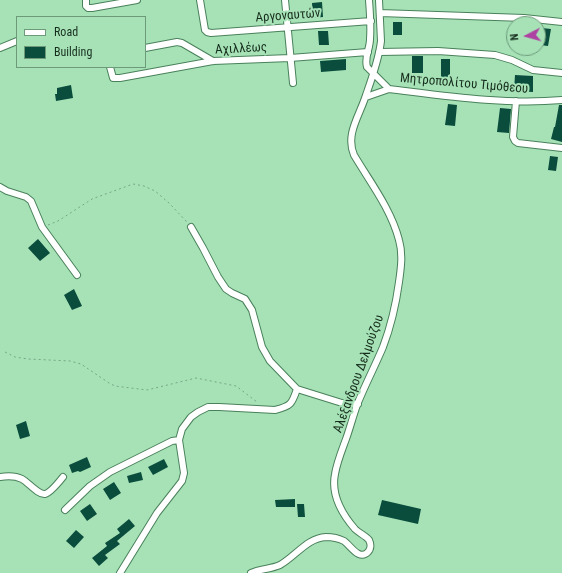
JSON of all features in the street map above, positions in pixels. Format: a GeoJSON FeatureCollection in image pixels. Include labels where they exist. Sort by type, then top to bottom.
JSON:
{"type":"FeatureCollection","features":[{"type":"Feature","properties":{"kind":"street"},"geometry":{"type":"LineString","coordinates":[[86,0],[86,6],[88,8],[137,0]]}},
{"type":"Feature","properties":{"kind":"street","name":"Αχιλλέως"},"geometry":{"type":"LineString","coordinates":[[200,0],[205,30],[207,32]]}},
{"type":"Feature","properties":{"kind":"street"},"geometry":{"type":"LineString","coordinates":[[285,0],[292,83]]}},
{"type":"Feature","properties":{"kind":"street"},"geometry":{"type":"LineString","coordinates":[[366,97],[389,89],[367,67],[366,64],[370,40],[371,21],[369,0]]}},
{"type":"Feature","properties":{"kind":"street","name":"Αλέξανδρου Δελμούζου"},"geometry":{"type":"LineString","coordinates":[[251,573],[280,565],[309,542],[318,538],[329,537],[339,539],[359,554],[365,554],[369,550],[370,541],[356,529],[340,507],[335,489],[335,474],[358,404],[389,329],[396,303],[402,261],[400,241],[387,210],[354,155],[351,137],[374,73],[379,52],[381,41],[380,0]]}},
{"type":"Feature","properties":{"kind":"street"},"geometry":{"type":"LineString","coordinates":[[380,13],[524,18],[562,22]]}},
{"type":"Feature","properties":{"kind":"street","name":"Αργοναυτών"},"geometry":{"type":"LineString","coordinates":[[207,32],[371,21]]}},
{"type":"Feature","properties":{"kind":"street"},"geometry":{"type":"LineString","coordinates":[[0,48],[16,41]]}},
{"type":"Feature","properties":{"kind":"street"},"geometry":{"type":"LineString","coordinates":[[146,48],[177,42],[182,43],[213,61]]}},
{"type":"Feature","properties":{"kind":"street"},"geometry":{"type":"LineString","coordinates":[[379,52],[438,51],[495,55],[512,60],[533,70],[562,74]]}},
{"type":"Feature","properties":{"kind":"street","name":"Αχιλλέως"},"geometry":{"type":"LineString","coordinates":[[110,68],[113,78],[120,78],[213,61],[290,58],[368,52]]}},
{"type":"Feature","properties":{"kind":"street","name":"Μητροπολίτου Τιμόθεου"},"geometry":{"type":"LineString","coordinates":[[389,89],[472,99],[516,101],[562,100]]}},
{"type":"Feature","properties":{"kind":"street"},"geometry":{"type":"LineString","coordinates":[[516,101],[513,138],[515,141],[562,148]]}},
{"type":"Feature","properties":{"kind":"street"},"geometry":{"type":"LineString","coordinates":[[0,187],[7,191],[26,197],[31,201],[42,227],[77,275]]}},
{"type":"Feature","properties":{"kind":"street"},"geometry":{"type":"LineString","coordinates":[[191,227],[226,289],[245,299],[252,310],[262,347],[270,361],[297,389],[342,403],[358,404]]}},
{"type":"Feature","properties":{"kind":"street"},"geometry":{"type":"LineString","coordinates":[[120,573],[157,513],[182,481],[184,473],[179,440],[182,429],[191,417],[208,407],[275,410],[283,408],[290,405],[297,389]]}},
{"type":"Feature","properties":{"kind":"street"},"geometry":{"type":"LineString","coordinates":[[65,510],[90,486],[110,472],[172,441],[179,440]]}},
{"type":"Feature","properties":{"kind":"street"},"geometry":{"type":"LineString","coordinates":[[0,477],[5,476],[21,478],[40,494],[48,492],[63,477]]}},
{"type":"Feature","properties":{"kind":"path"},"geometry":{"type":"LineString","coordinates":[[42,227],[58,221],[92,199],[132,184],[144,186],[155,191],[169,203],[191,227]]}},
{"type":"Feature","properties":{"kind":"path"},"geometry":{"type":"LineString","coordinates":[[4,352],[15,357],[70,361],[81,364],[115,386],[147,390],[196,378],[236,386],[266,409]]}},
{"type":"Feature","properties":{"kind":"building"},"geometry":{"type":"Polygon","coordinates":[[[322,2],[323,17],[313,18],[312,3],[322,2]]]}},
{"type":"Feature","properties":{"kind":"building"},"geometry":{"type":"Polygon","coordinates":[[[393,22],[402,22],[402,35],[393,35],[393,22]]]}},
{"type":"Feature","properties":{"kind":"building"},"geometry":{"type":"Polygon","coordinates":[[[546,28],[551,29],[548,46],[546,46],[546,28]]]}},
{"type":"Feature","properties":{"kind":"building"},"geometry":{"type":"Polygon","coordinates":[[[318,31],[328,31],[329,45],[319,45],[318,31]]]}},
{"type":"Feature","properties":{"kind":"building"},"geometry":{"type":"Polygon","coordinates":[[[412,56],[423,56],[423,73],[412,73],[412,56]]]}},
{"type":"Feature","properties":{"kind":"building"},"geometry":{"type":"Polygon","coordinates":[[[346,59],[346,70],[321,72],[320,61],[346,59]]]}},
{"type":"Feature","properties":{"kind":"building"},"geometry":{"type":"Polygon","coordinates":[[[441,59],[450,59],[450,77],[441,77],[441,59]]]}},
{"type":"Feature","properties":{"kind":"building"},"geometry":{"type":"Polygon","coordinates":[[[515,75],[533,76],[533,92],[514,91],[515,75]]]}},
{"type":"Feature","properties":{"kind":"building"},"geometry":{"type":"Polygon","coordinates":[[[71,85],[73,98],[56,101],[55,94],[57,94],[57,88],[71,85]]]}},
{"type":"Feature","properties":{"kind":"building"},"geometry":{"type":"Polygon","coordinates":[[[448,104],[457,105],[455,126],[445,125],[448,104]]]}},
{"type":"Feature","properties":{"kind":"building"},"geometry":{"type":"Polygon","coordinates":[[[559,105],[562,105],[562,142],[551,139],[559,105]]]}},
{"type":"Feature","properties":{"kind":"building"},"geometry":{"type":"Polygon","coordinates":[[[500,108],[511,109],[509,133],[497,132],[500,108]]]}},
{"type":"Feature","properties":{"kind":"building"},"geometry":{"type":"Polygon","coordinates":[[[550,156],[558,157],[556,171],[548,170],[550,156]]]}},
{"type":"Feature","properties":{"kind":"building"},"geometry":{"type":"Polygon","coordinates":[[[38,239],[50,253],[40,261],[28,248],[38,239]]]}},
{"type":"Feature","properties":{"kind":"building"},"geometry":{"type":"Polygon","coordinates":[[[74,289],[82,306],[72,310],[64,295],[74,289]]]}},
{"type":"Feature","properties":{"kind":"building"},"geometry":{"type":"Polygon","coordinates":[[[26,421],[30,436],[20,439],[16,425],[26,421]]]}},
{"type":"Feature","properties":{"kind":"building"},"geometry":{"type":"Polygon","coordinates":[[[87,457],[91,467],[80,472],[78,471],[72,473],[69,465],[87,457]]]}},
{"type":"Feature","properties":{"kind":"building"},"geometry":{"type":"Polygon","coordinates":[[[164,459],[168,467],[153,475],[148,467],[164,459]]]}},
{"type":"Feature","properties":{"kind":"building"},"geometry":{"type":"Polygon","coordinates":[[[141,472],[143,480],[129,483],[127,476],[141,472]]]}},
{"type":"Feature","properties":{"kind":"building"},"geometry":{"type":"Polygon","coordinates":[[[114,482],[121,493],[110,500],[103,489],[114,482]]]}},
{"type":"Feature","properties":{"kind":"building"},"geometry":{"type":"Polygon","coordinates":[[[295,499],[295,507],[276,507],[275,500],[295,499]]]}},
{"type":"Feature","properties":{"kind":"building"},"geometry":{"type":"Polygon","coordinates":[[[382,500],[421,509],[418,524],[378,515],[382,500]]]}},
{"type":"Feature","properties":{"kind":"building"},"geometry":{"type":"Polygon","coordinates":[[[90,504],[97,514],[87,521],[80,511],[90,504]]]}},
{"type":"Feature","properties":{"kind":"building"},"geometry":{"type":"Polygon","coordinates":[[[297,504],[304,504],[305,517],[298,517],[297,504]]]}},
{"type":"Feature","properties":{"kind":"building"},"geometry":{"type":"Polygon","coordinates":[[[129,519],[135,526],[117,541],[120,544],[105,555],[108,558],[99,566],[92,558],[107,546],[105,543],[120,533],[117,529],[129,519]]]}},
{"type":"Feature","properties":{"kind":"building"},"geometry":{"type":"Polygon","coordinates":[[[76,530],[84,537],[74,548],[66,541],[76,530]]]}}]}
